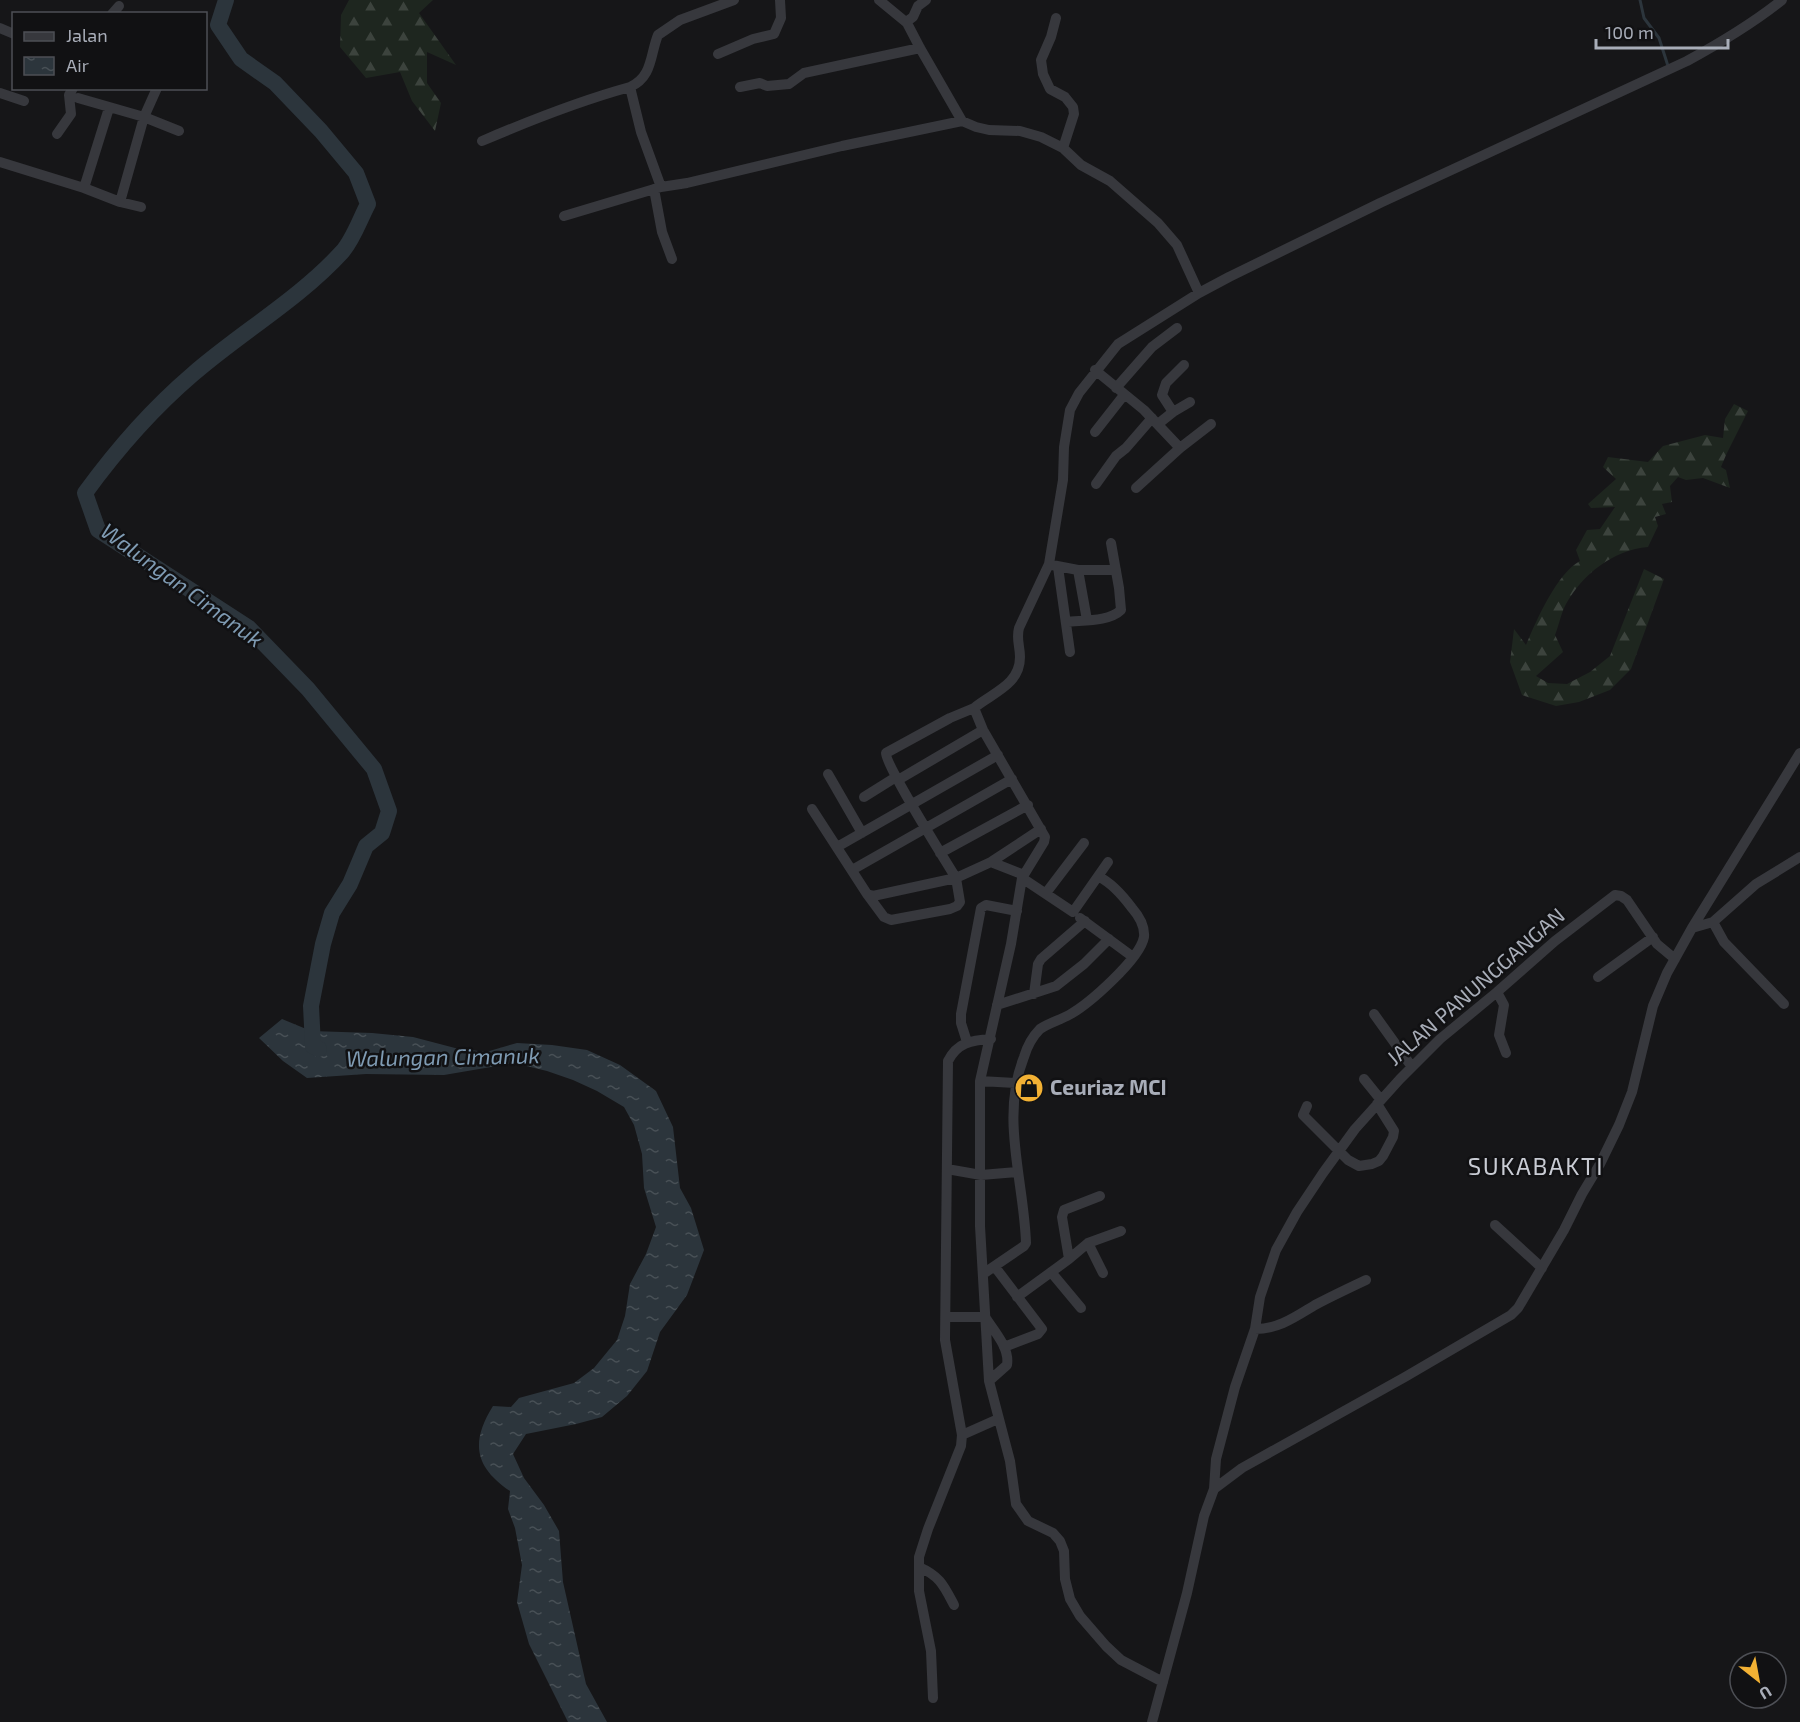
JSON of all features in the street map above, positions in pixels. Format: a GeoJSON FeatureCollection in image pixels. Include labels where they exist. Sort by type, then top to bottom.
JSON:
{"type":"FeatureCollection","features":[{"type":"Feature","properties":{"kind":"street"},"geometry":{"type":"LineString","coordinates":[[482,141],[587,99],[630,87],[643,79],[651,67],[654,44],[658,35],[680,20],[734,0]]}},
{"type":"Feature","properties":{"kind":"street"},"geometry":{"type":"LineString","coordinates":[[718,54],[753,39],[774,34],[781,18],[780,0]]}},
{"type":"Feature","properties":{"kind":"street"},"geometry":{"type":"LineString","coordinates":[[879,0],[906,22],[962,121]]}},
{"type":"Feature","properties":{"kind":"street"},"geometry":{"type":"LineString","coordinates":[[906,22],[913,18],[918,6],[926,0]]}},
{"type":"Feature","properties":{"kind":"street"},"geometry":{"type":"LineString","coordinates":[[1070,652],[1066,622],[1053,565],[1063,480],[1064,447],[1070,411],[1079,393],[1095,370],[1118,344],[1199,293],[1390,198],[1674,68],[1726,39],[1782,0]]}},
{"type":"Feature","properties":{"kind":"street"},"geometry":{"type":"LineString","coordinates":[[1056,18],[1052,37],[1041,60],[1043,74],[1050,89],[1065,97],[1073,107],[1074,114],[1063,148]]}},
{"type":"Feature","properties":{"kind":"street"},"geometry":{"type":"LineString","coordinates":[[740,87],[760,83],[767,86],[789,84],[804,73],[920,48]]}},
{"type":"Feature","properties":{"kind":"street"},"geometry":{"type":"LineString","coordinates":[[630,87],[657,188],[662,232],[672,259]]}},
{"type":"Feature","properties":{"kind":"street"},"geometry":{"type":"LineString","coordinates":[[120,202],[144,117],[156,90]]}},
{"type":"Feature","properties":{"kind":"street"},"geometry":{"type":"LineString","coordinates":[[0,93],[24,101]]}},
{"type":"Feature","properties":{"kind":"street"},"geometry":{"type":"LineString","coordinates":[[57,134],[71,114],[69,95],[75,93],[109,108],[144,117],[178,131]]}},
{"type":"Feature","properties":{"kind":"street"},"geometry":{"type":"LineString","coordinates":[[84,188],[109,108]]}},
{"type":"Feature","properties":{"kind":"street"},"geometry":{"type":"LineString","coordinates":[[564,216],[657,188],[962,121],[989,130],[1020,131],[1041,137],[1063,148],[1081,165],[1110,181],[1167,232],[1177,245],[1199,293]]}},
{"type":"Feature","properties":{"kind":"street"},"geometry":{"type":"LineString","coordinates":[[0,162],[141,207]]}},
{"type":"Feature","properties":{"kind":"street"},"geometry":{"type":"LineString","coordinates":[[1095,432],[1152,347],[1177,328]]}},
{"type":"Feature","properties":{"kind":"street"},"geometry":{"type":"LineString","coordinates":[[1173,412],[1162,395],[1166,383],[1184,365]]}},
{"type":"Feature","properties":{"kind":"street"},"geometry":{"type":"LineString","coordinates":[[1095,370],[1155,421],[1180,448]]}},
{"type":"Feature","properties":{"kind":"street"},"geometry":{"type":"LineString","coordinates":[[1096,484],[1116,456],[1155,421],[1190,402]]}},
{"type":"Feature","properties":{"kind":"street"},"geometry":{"type":"LineString","coordinates":[[1136,488],[1180,448],[1211,424]]}},
{"type":"Feature","properties":{"kind":"street"},"geometry":{"type":"LineString","coordinates":[[1066,622],[1116,615],[1121,610],[1111,543]]}},
{"type":"Feature","properties":{"kind":"street"},"geometry":{"type":"LineString","coordinates":[[1053,565],[1078,570],[1116,570]]}},
{"type":"Feature","properties":{"kind":"street"},"geometry":{"type":"LineString","coordinates":[[812,809],[884,917],[897,920],[957,906],[960,902],[956,878],[885,757],[886,753],[950,718],[974,708],[1008,685],[1020,657],[1017,637],[1019,628],[1053,565]]}},
{"type":"Feature","properties":{"kind":"street"},"geometry":{"type":"LineString","coordinates":[[1078,570],[1087,620]]}},
{"type":"Feature","properties":{"kind":"street"},"geometry":{"type":"LineString","coordinates":[[974,708],[983,730],[1045,837],[1023,876],[991,1039],[980,1082],[980,1226],[989,1382],[1010,1461],[1016,1504],[1028,1521],[1053,1533],[1060,1541],[1064,1551],[1065,1579],[1070,1599],[1080,1616],[1121,1660],[1163,1682]]}},
{"type":"Feature","properties":{"kind":"street"},"geometry":{"type":"LineString","coordinates":[[864,797],[983,730]]}},
{"type":"Feature","properties":{"kind":"street"},"geometry":{"type":"LineString","coordinates":[[1214,1489],[1242,1468],[1405,1377],[1511,1315],[1518,1308],[1600,1164],[1618,1125],[1632,1092],[1653,1006],[1675,959],[1800,753]]}},
{"type":"Feature","properties":{"kind":"street"},"geometry":{"type":"LineString","coordinates":[[837,847],[998,755]]}},
{"type":"Feature","properties":{"kind":"street"},"geometry":{"type":"LineString","coordinates":[[828,774],[862,833]]}},
{"type":"Feature","properties":{"kind":"street"},"geometry":{"type":"LineString","coordinates":[[852,870],[1012,779]]}},
{"type":"Feature","properties":{"kind":"street"},"geometry":{"type":"LineString","coordinates":[[940,853],[1028,805]]}},
{"type":"Feature","properties":{"kind":"street"},"geometry":{"type":"LineString","coordinates":[[867,894],[873,896],[956,878],[991,862],[1041,829]]}},
{"type":"Feature","properties":{"kind":"street"},"geometry":{"type":"LineString","coordinates":[[1046,893],[1084,843]]}},
{"type":"Feature","properties":{"kind":"street"},"geometry":{"type":"LineString","coordinates":[[1692,928],[1713,922],[1756,884],[1800,856]]}},
{"type":"Feature","properties":{"kind":"street"},"geometry":{"type":"LineString","coordinates":[[991,862],[1023,876],[1133,957]]}},
{"type":"Feature","properties":{"kind":"street"},"geometry":{"type":"LineString","coordinates":[[1072,912],[1108,862]]}},
{"type":"Feature","properties":{"kind":"street"},"geometry":{"type":"LineString","coordinates":[[983,1274],[1026,1243],[1014,1125],[1015,1083],[1024,1056],[1035,1035],[1042,1028],[1084,1006],[1110,983],[1141,946],[1144,934],[1138,914],[1107,881],[1099,877]]}},
{"type":"Feature","properties":{"kind":"street","name":"JALAN PANUNGGANGAN"},"geometry":{"type":"LineString","coordinates":[[1152,1722],[1187,1593],[1204,1516],[1214,1489],[1216,1459],[1235,1387],[1255,1329],[1260,1297],[1276,1250],[1297,1212],[1340,1150],[1412,1066],[1555,940],[1615,896],[1621,896],[1627,900],[1653,937],[1675,959]]}},
{"type":"Feature","properties":{"kind":"street"},"geometry":{"type":"LineString","coordinates":[[967,1042],[961,1023],[961,1014],[981,908],[986,905],[1017,911]]}},
{"type":"Feature","properties":{"kind":"street"},"geometry":{"type":"LineString","coordinates":[[1034,994],[1038,964],[1041,959],[1085,921]]}},
{"type":"Feature","properties":{"kind":"street"},"geometry":{"type":"LineString","coordinates":[[1713,922],[1724,942],[1784,1004]]}},
{"type":"Feature","properties":{"kind":"street"},"geometry":{"type":"LineString","coordinates":[[1598,977],[1653,937]]}},
{"type":"Feature","properties":{"kind":"street"},"geometry":{"type":"LineString","coordinates":[[998,1005],[1056,986],[1109,939]]}},
{"type":"Feature","properties":{"kind":"street"},"geometry":{"type":"LineString","coordinates":[[1497,992],[1504,1005],[1499,1035],[1506,1053]]}},
{"type":"Feature","properties":{"kind":"street"},"geometry":{"type":"LineString","coordinates":[[1374,1014],[1412,1066]]}},
{"type":"Feature","properties":{"kind":"street"},"geometry":{"type":"LineString","coordinates":[[933,1698],[931,1651],[919,1591],[919,1557],[961,1446],[962,1435],[945,1341],[948,1061],[952,1052],[967,1042],[975,1039],[991,1039]]}},
{"type":"Feature","properties":{"kind":"street"},"geometry":{"type":"LineString","coordinates":[[1307,1106],[1303,1115],[1348,1160],[1359,1166],[1379,1161],[1394,1131],[1364,1079]]}},
{"type":"Feature","properties":{"kind":"street"},"geometry":{"type":"LineString","coordinates":[[980,1082],[1015,1083]]}},
{"type":"Feature","properties":{"kind":"street"},"geometry":{"type":"LineString","coordinates":[[947,1169],[981,1175],[1017,1172]]}},
{"type":"Feature","properties":{"kind":"street"},"geometry":{"type":"LineString","coordinates":[[1069,1258],[1062,1213],[1066,1209],[1101,1196]]}},
{"type":"Feature","properties":{"kind":"street"},"geometry":{"type":"LineString","coordinates":[[1495,1225],[1542,1268]]}},
{"type":"Feature","properties":{"kind":"street"},"geometry":{"type":"LineString","coordinates":[[1017,1297],[1088,1243],[1121,1231]]}},
{"type":"Feature","properties":{"kind":"street"},"geometry":{"type":"LineString","coordinates":[[1088,1243],[1102,1273]]}},
{"type":"Feature","properties":{"kind":"street"},"geometry":{"type":"LineString","coordinates":[[995,1267],[1042,1329],[1038,1334],[1004,1347]]}},
{"type":"Feature","properties":{"kind":"street"},"geometry":{"type":"LineString","coordinates":[[1051,1272],[1081,1308]]}},
{"type":"Feature","properties":{"kind":"street"},"geometry":{"type":"LineString","coordinates":[[1255,1329],[1270,1329],[1366,1280]]}},
{"type":"Feature","properties":{"kind":"street"},"geometry":{"type":"LineString","coordinates":[[946,1317],[985,1317]]}},
{"type":"Feature","properties":{"kind":"street"},"geometry":{"type":"LineString","coordinates":[[985,1317],[1004,1347],[1007,1356],[1007,1365],[989,1382]]}},
{"type":"Feature","properties":{"kind":"street"},"geometry":{"type":"LineString","coordinates":[[962,1435],[998,1419]]}},
{"type":"Feature","properties":{"kind":"street"},"geometry":{"type":"LineString","coordinates":[[919,1567],[933,1573],[945,1588],[954,1605]]}},
{"type":"Feature","properties":{"kind":"green space"},"geometry":{"type":"Polygon","coordinates":[[[349,0],[433,0],[419,13],[456,65],[427,52],[427,83],[441,103],[435,131],[412,101],[400,72],[366,78],[340,47],[341,15],[349,0]]]}},
{"type":"Feature","properties":{"kind":"green space"},"geometry":{"type":"Polygon","coordinates":[[[1734,404],[1748,411],[1721,467],[1726,470],[1730,488],[1703,478],[1686,480],[1678,477],[1670,486],[1672,502],[1662,504],[1666,514],[1655,517],[1658,526],[1648,547],[1611,558],[1590,574],[1573,593],[1564,608],[1555,635],[1563,652],[1536,676],[1548,683],[1567,684],[1590,672],[1610,656],[1644,569],[1664,579],[1631,669],[1610,690],[1579,702],[1556,706],[1522,695],[1510,662],[1514,629],[1526,645],[1555,587],[1571,567],[1580,561],[1576,550],[1587,530],[1600,529],[1615,507],[1591,508],[1588,504],[1616,479],[1603,467],[1608,457],[1648,462],[1663,446],[1705,435],[1723,438],[1725,419],[1734,404]]]}},
{"type":"Feature","properties":{"kind":"water"},"geometry":{"type":"Polygon","coordinates":[[[282,1019],[311,1031],[413,1037],[455,1048],[486,1052],[517,1043],[587,1050],[620,1065],[656,1091],[673,1127],[680,1188],[691,1208],[704,1250],[687,1295],[660,1332],[647,1371],[627,1396],[602,1417],[526,1434],[513,1454],[524,1478],[544,1505],[559,1531],[563,1582],[586,1684],[607,1722],[568,1722],[529,1644],[517,1602],[522,1565],[515,1528],[508,1509],[510,1491],[489,1473],[483,1463],[479,1443],[481,1432],[493,1406],[511,1407],[519,1398],[574,1383],[594,1368],[617,1340],[625,1316],[630,1284],[646,1254],[656,1227],[644,1188],[642,1154],[634,1125],[624,1107],[597,1091],[547,1071],[514,1063],[444,1075],[366,1074],[307,1078],[283,1061],[259,1038],[282,1019]]]}},
{"type":"Feature","properties":{"kind":"waterway","name":"Walungan Cimanuk"},"geometry":{"type":"LineString","coordinates":[[226,0],[218,25],[241,59],[275,83],[321,131],[356,173],[368,204],[342,252],[307,285],[211,359],[163,401],[136,430],[85,493],[98,530],[249,628],[308,689],[374,769],[389,811],[382,833],[366,846],[350,884],[332,913],[323,944],[311,1006],[313,1046],[319,1049]]}},
{"type":"Feature","properties":{"kind":"waterway"},"geometry":{"type":"LineString","coordinates":[[1640,0],[1644,18],[1659,38],[1668,66]]}},
{"type":"Feature","properties":{"kind":"place","name":"Ceuriaz MCI"},"geometry":{"type":"Point","coordinates":[1029,1088]}},
{"type":"Feature","properties":{"kind":"district","name":"SUKABAKTI"},"geometry":{"type":"Point","coordinates":[1536,1167]}}]}
